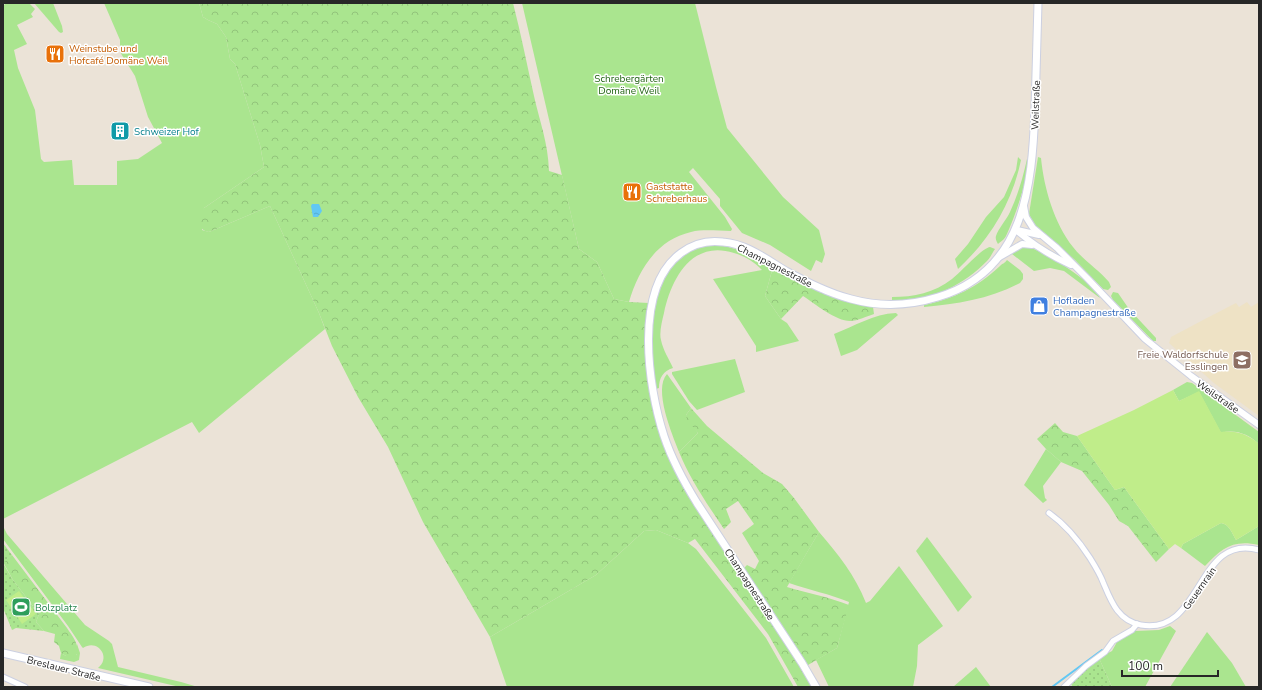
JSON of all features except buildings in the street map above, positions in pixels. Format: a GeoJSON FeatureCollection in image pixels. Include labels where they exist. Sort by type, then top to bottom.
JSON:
{"type":"FeatureCollection","features":[{"type":"Feature","properties":{"kind":"main road","name":"Weilstraße"},"geometry":{"type":"LineString","coordinates":[[1016,230],[1024,206],[1033,155],[1038,3]]}},
{"type":"Feature","properties":{"kind":"main road","name":"Champagnestraße"},"geometry":{"type":"LineString","coordinates":[[816,687],[802,663],[688,488],[669,450],[656,409],[651,376],[651,317],[658,284],[667,266],[684,251],[699,244],[721,242],[744,247],[800,278],[834,294],[861,302],[899,304],[926,301],[954,291],[978,277],[998,258],[1016,230]]}},
{"type":"Feature","properties":{"kind":"main road","name":"Breslauer Straße"},"geometry":{"type":"LineString","coordinates":[[3,653],[149,687]]}},
{"type":"Feature","properties":{"kind":"street","name":"Weilstraße"},"geometry":{"type":"LineString","coordinates":[[1024,206],[1028,221],[1098,289],[1137,332],[1199,382],[1259,425]]}},
{"type":"Feature","properties":{"kind":"street","name":"Weilstraße"},"geometry":{"type":"LineString","coordinates":[[1016,230],[1058,259],[1074,266]]}},
{"type":"Feature","properties":{"kind":"street"},"geometry":{"type":"LineString","coordinates":[[1016,230],[1041,235]]}},
{"type":"Feature","properties":{"kind":"street"},"geometry":{"type":"LineString","coordinates":[[998,258],[1024,244],[1036,245]]}},
{"type":"Feature","properties":{"kind":"street","name":"Geuernrain"},"geometry":{"type":"LineString","coordinates":[[1049,513],[1065,526],[1086,551],[1116,610],[1125,618],[1137,624],[1154,626],[1172,620],[1184,610],[1207,573],[1224,555],[1232,550],[1240,548],[1259,550]]}},
{"type":"Feature","properties":{"kind":"street"},"geometry":{"type":"LineString","coordinates":[[1064,687],[1086,666],[1105,652],[1113,641],[1132,630],[1137,624]]}},
{"type":"Feature","properties":{"kind":"street"},"geometry":{"type":"LineString","coordinates":[[3,677],[25,687]]}},
{"type":"Feature","properties":{"kind":"shaded area","name":"Freie Waldorfschule Esslingen"},"geometry":{"type":"Polygon","coordinates":[[[1247,302],[1251,307],[1259,302],[1259,416],[1214,383],[1169,343],[1171,337],[1205,319],[1236,303],[1239,307],[1247,302]]]}},
{"type":"Feature","properties":{"kind":"green space"},"geometry":{"type":"Polygon","coordinates":[[[6,3],[29,3],[35,9],[31,14],[33,17],[17,25],[27,44],[14,50],[18,68],[35,110],[41,159],[44,162],[72,160],[74,185],[117,185],[117,161],[138,159],[162,143],[148,117],[135,76],[120,52],[120,40],[104,3],[199,3],[203,17],[217,24],[226,37],[230,59],[235,64],[260,145],[264,167],[204,208],[202,230],[209,232],[270,206],[325,329],[199,433],[192,422],[3,519],[3,6],[6,3]]]}},
{"type":"Feature","properties":{"kind":"green space"},"geometry":{"type":"Polygon","coordinates":[[[34,3],[53,3],[63,32],[59,32],[34,3]]]}},
{"type":"Feature","properties":{"kind":"green space"},"geometry":{"type":"Polygon","coordinates":[[[199,3],[513,3],[545,142],[549,171],[562,175],[579,249],[597,262],[614,299],[629,302],[649,303],[648,352],[650,391],[655,416],[668,454],[685,488],[705,521],[812,687],[798,687],[768,634],[695,539],[688,543],[656,530],[644,531],[596,575],[490,637],[423,522],[388,447],[358,397],[332,346],[319,313],[270,206],[209,232],[202,229],[200,219],[204,208],[264,167],[260,145],[235,64],[230,59],[226,37],[217,24],[203,17],[199,3]]]}},
{"type":"Feature","properties":{"kind":"green space","name":"Schrebergärten Domäne Weil"},"geometry":{"type":"Polygon","coordinates":[[[522,3],[695,3],[727,128],[783,197],[819,230],[825,254],[822,263],[816,260],[811,271],[770,245],[742,233],[720,206],[720,199],[693,168],[689,172],[725,217],[732,229],[731,231],[696,231],[679,236],[668,242],[658,249],[643,268],[629,302],[614,299],[597,262],[579,249],[522,3]]]}},
{"type":"Feature","properties":{"kind":"green space"},"geometry":{"type":"Polygon","coordinates":[[[1018,157],[1021,160],[1017,176],[1006,205],[990,233],[958,269],[955,259],[968,244],[986,217],[1004,197],[1016,170],[1018,157]]]}},
{"type":"Feature","properties":{"kind":"green space"},"geometry":{"type":"Polygon","coordinates":[[[1038,157],[1041,158],[1047,193],[1060,227],[1066,238],[1077,252],[1109,282],[1111,287],[1108,290],[1103,289],[1075,260],[1033,223],[1029,214],[1038,157]]]}},
{"type":"Feature","properties":{"kind":"green space"},"geometry":{"type":"Polygon","coordinates":[[[1027,159],[1028,166],[1024,186],[1017,209],[1006,236],[998,244],[996,236],[1013,206],[1027,159]]]}},
{"type":"Feature","properties":{"kind":"green space"},"geometry":{"type":"Polygon","coordinates":[[[718,245],[747,253],[773,267],[765,296],[781,319],[787,323],[799,341],[756,352],[756,346],[713,279],[762,270],[756,264],[734,253],[719,250],[706,252],[695,257],[686,265],[678,275],[667,300],[660,337],[673,368],[662,375],[659,388],[656,389],[653,368],[653,321],[657,298],[665,278],[677,261],[695,250],[718,245]]]}},
{"type":"Feature","properties":{"kind":"green space"},"geometry":{"type":"Polygon","coordinates":[[[990,247],[995,249],[988,260],[967,278],[956,285],[931,296],[905,301],[892,301],[892,297],[916,295],[938,288],[952,279],[986,248],[990,247]]]}},
{"type":"Feature","properties":{"kind":"green space"},"geometry":{"type":"Polygon","coordinates":[[[1026,247],[1044,254],[1067,268],[1088,284],[1100,298],[1064,271],[1050,268],[1034,271],[1012,254],[1018,248],[1026,247]]]}},
{"type":"Feature","properties":{"kind":"green space"},"geometry":{"type":"Polygon","coordinates":[[[1007,260],[1023,274],[1023,279],[1020,283],[1009,289],[973,300],[924,307],[924,305],[946,299],[974,286],[1007,260]]]}},
{"type":"Feature","properties":{"kind":"green space"},"geometry":{"type":"Polygon","coordinates":[[[773,267],[835,298],[873,307],[874,314],[856,320],[844,320],[826,312],[803,296],[781,319],[765,296],[773,267]]]}},
{"type":"Feature","properties":{"kind":"green space"},"geometry":{"type":"Polygon","coordinates":[[[1113,292],[1118,293],[1129,309],[1156,338],[1156,341],[1153,341],[1113,300],[1111,296],[1113,292]]]}},
{"type":"Feature","properties":{"kind":"green space"},"geometry":{"type":"Polygon","coordinates":[[[896,313],[898,315],[857,350],[841,356],[834,334],[872,318],[896,313]]]}},
{"type":"Feature","properties":{"kind":"green space"},"geometry":{"type":"Polygon","coordinates":[[[735,359],[745,392],[697,410],[689,401],[672,374],[672,372],[735,359]]]}},
{"type":"Feature","properties":{"kind":"green space"},"geometry":{"type":"Polygon","coordinates":[[[667,374],[691,408],[686,415],[698,433],[679,452],[668,423],[663,401],[663,381],[667,374]]]}},
{"type":"Feature","properties":{"kind":"green space"},"geometry":{"type":"Polygon","coordinates":[[[1187,382],[1192,383],[1259,432],[1259,444],[1241,433],[1221,433],[1199,392],[1179,401],[1173,390],[1187,382]]]}},
{"type":"Feature","properties":{"kind":"green space"},"geometry":{"type":"Polygon","coordinates":[[[1173,390],[1179,401],[1199,391],[1221,432],[1241,434],[1259,444],[1259,526],[1236,540],[1228,527],[1221,523],[1183,544],[1181,548],[1175,544],[1169,549],[1124,487],[1115,490],[1077,436],[1173,390]]]}},
{"type":"Feature","properties":{"kind":"green space"},"geometry":{"type":"Polygon","coordinates":[[[691,408],[707,426],[763,473],[782,484],[819,532],[787,587],[826,597],[849,605],[837,648],[808,665],[744,568],[747,565],[755,569],[759,561],[742,533],[754,524],[738,501],[726,509],[731,522],[724,529],[699,491],[683,462],[679,452],[698,433],[687,420],[686,415],[691,408]]]}},
{"type":"Feature","properties":{"kind":"green space"},"geometry":{"type":"Polygon","coordinates":[[[1055,423],[1063,432],[1077,436],[1115,490],[1124,487],[1169,549],[1156,562],[1128,526],[1119,521],[1109,505],[1082,471],[1061,462],[1037,439],[1055,423]]]}},
{"type":"Feature","properties":{"kind":"green space"},"geometry":{"type":"Polygon","coordinates":[[[1046,449],[1061,462],[1043,486],[1045,498],[1047,500],[1043,503],[1024,485],[1046,449]]]}},
{"type":"Feature","properties":{"kind":"green space"},"geometry":{"type":"Polygon","coordinates":[[[1221,523],[1228,527],[1236,540],[1259,526],[1259,545],[1242,543],[1229,546],[1217,554],[1205,566],[1181,548],[1183,544],[1221,523]]]}},
{"type":"Feature","properties":{"kind":"green space"},"geometry":{"type":"Polygon","coordinates":[[[3,526],[7,534],[85,625],[112,644],[118,667],[198,687],[180,687],[98,668],[104,659],[101,650],[93,645],[82,647],[3,539],[3,526]]]}},
{"type":"Feature","properties":{"kind":"green space"},"geometry":{"type":"Polygon","coordinates":[[[656,530],[688,543],[696,549],[766,638],[794,687],[507,687],[490,637],[596,575],[644,531],[656,530]]]}},
{"type":"Feature","properties":{"kind":"green space"},"geometry":{"type":"Polygon","coordinates":[[[819,532],[846,565],[857,583],[866,603],[870,601],[899,566],[943,626],[918,645],[917,666],[913,687],[829,687],[816,660],[837,648],[849,602],[789,583],[819,532]]]}},
{"type":"Feature","properties":{"kind":"green space"},"geometry":{"type":"Polygon","coordinates":[[[927,537],[972,597],[958,612],[916,551],[927,537]]]}},
{"type":"Feature","properties":{"kind":"green space"},"geometry":{"type":"Polygon","coordinates":[[[3,543],[12,555],[3,563],[3,543]]]}},
{"type":"Feature","properties":{"kind":"green space"},"geometry":{"type":"Polygon","coordinates":[[[12,555],[72,635],[78,649],[76,657],[66,656],[61,653],[59,646],[54,642],[55,634],[44,631],[36,622],[39,614],[13,580],[3,562],[12,555]]]}},
{"type":"Feature","properties":{"kind":"green space"},"geometry":{"type":"Polygon","coordinates":[[[3,563],[13,580],[39,614],[36,622],[44,631],[16,628],[12,630],[3,608],[3,563]]]}},
{"type":"Feature","properties":{"kind":"green space","name":"Bolzplatz"},"geometry":{"type":"Polygon","coordinates":[[[19,591],[36,614],[22,624],[6,600],[19,591]]]}},
{"type":"Feature","properties":{"kind":"green space"},"geometry":{"type":"Polygon","coordinates":[[[1170,626],[1176,631],[1145,687],[1112,687],[1099,658],[1112,651],[1117,642],[1135,631],[1159,630],[1170,626]]]}},
{"type":"Feature","properties":{"kind":"green space"},"geometry":{"type":"Polygon","coordinates":[[[1207,632],[1232,663],[1246,687],[1170,687],[1207,632]]]}},
{"type":"Feature","properties":{"kind":"green space"},"geometry":{"type":"Polygon","coordinates":[[[77,644],[80,653],[79,660],[74,662],[60,659],[61,653],[66,656],[77,655],[77,644]]]}},
{"type":"Feature","properties":{"kind":"green space"},"geometry":{"type":"Polygon","coordinates":[[[1099,658],[1112,687],[1073,687],[1070,683],[1099,658]]]}},
{"type":"Feature","properties":{"kind":"green space"},"geometry":{"type":"Polygon","coordinates":[[[976,667],[991,687],[953,687],[976,667]]]}},
{"type":"Feature","properties":{"kind":"water"},"geometry":{"type":"Polygon","coordinates":[[[312,204],[319,204],[322,211],[318,217],[313,217],[312,204]]]}},
{"type":"Feature","properties":{"kind":"waterway"},"geometry":{"type":"LineString","coordinates":[[1052,687],[1102,650]]}},
{"type":"Feature","properties":{"kind":"place","name":"Weinstube und Hofcafé Domäne Weil"},"geometry":{"type":"Point","coordinates":[55,54]}},
{"type":"Feature","properties":{"kind":"place","name":"Schweizer Hof"},"geometry":{"type":"Point","coordinates":[120,131]}},
{"type":"Feature","properties":{"kind":"place","name":"Gaststatte Schreberhaus"},"geometry":{"type":"Point","coordinates":[632,192]}},
{"type":"Feature","properties":{"kind":"place","name":"Hofladen Champagnestraße"},"geometry":{"type":"Point","coordinates":[1039,306]}},
{"type":"Feature","properties":{"kind":"place","name":"Freie Waldorfschule Esslingen"},"geometry":{"type":"Point","coordinates":[1242,360]}},
{"type":"Feature","properties":{"kind":"place","name":"Bolzplatz"},"geometry":{"type":"Point","coordinates":[21,607]}}]}
